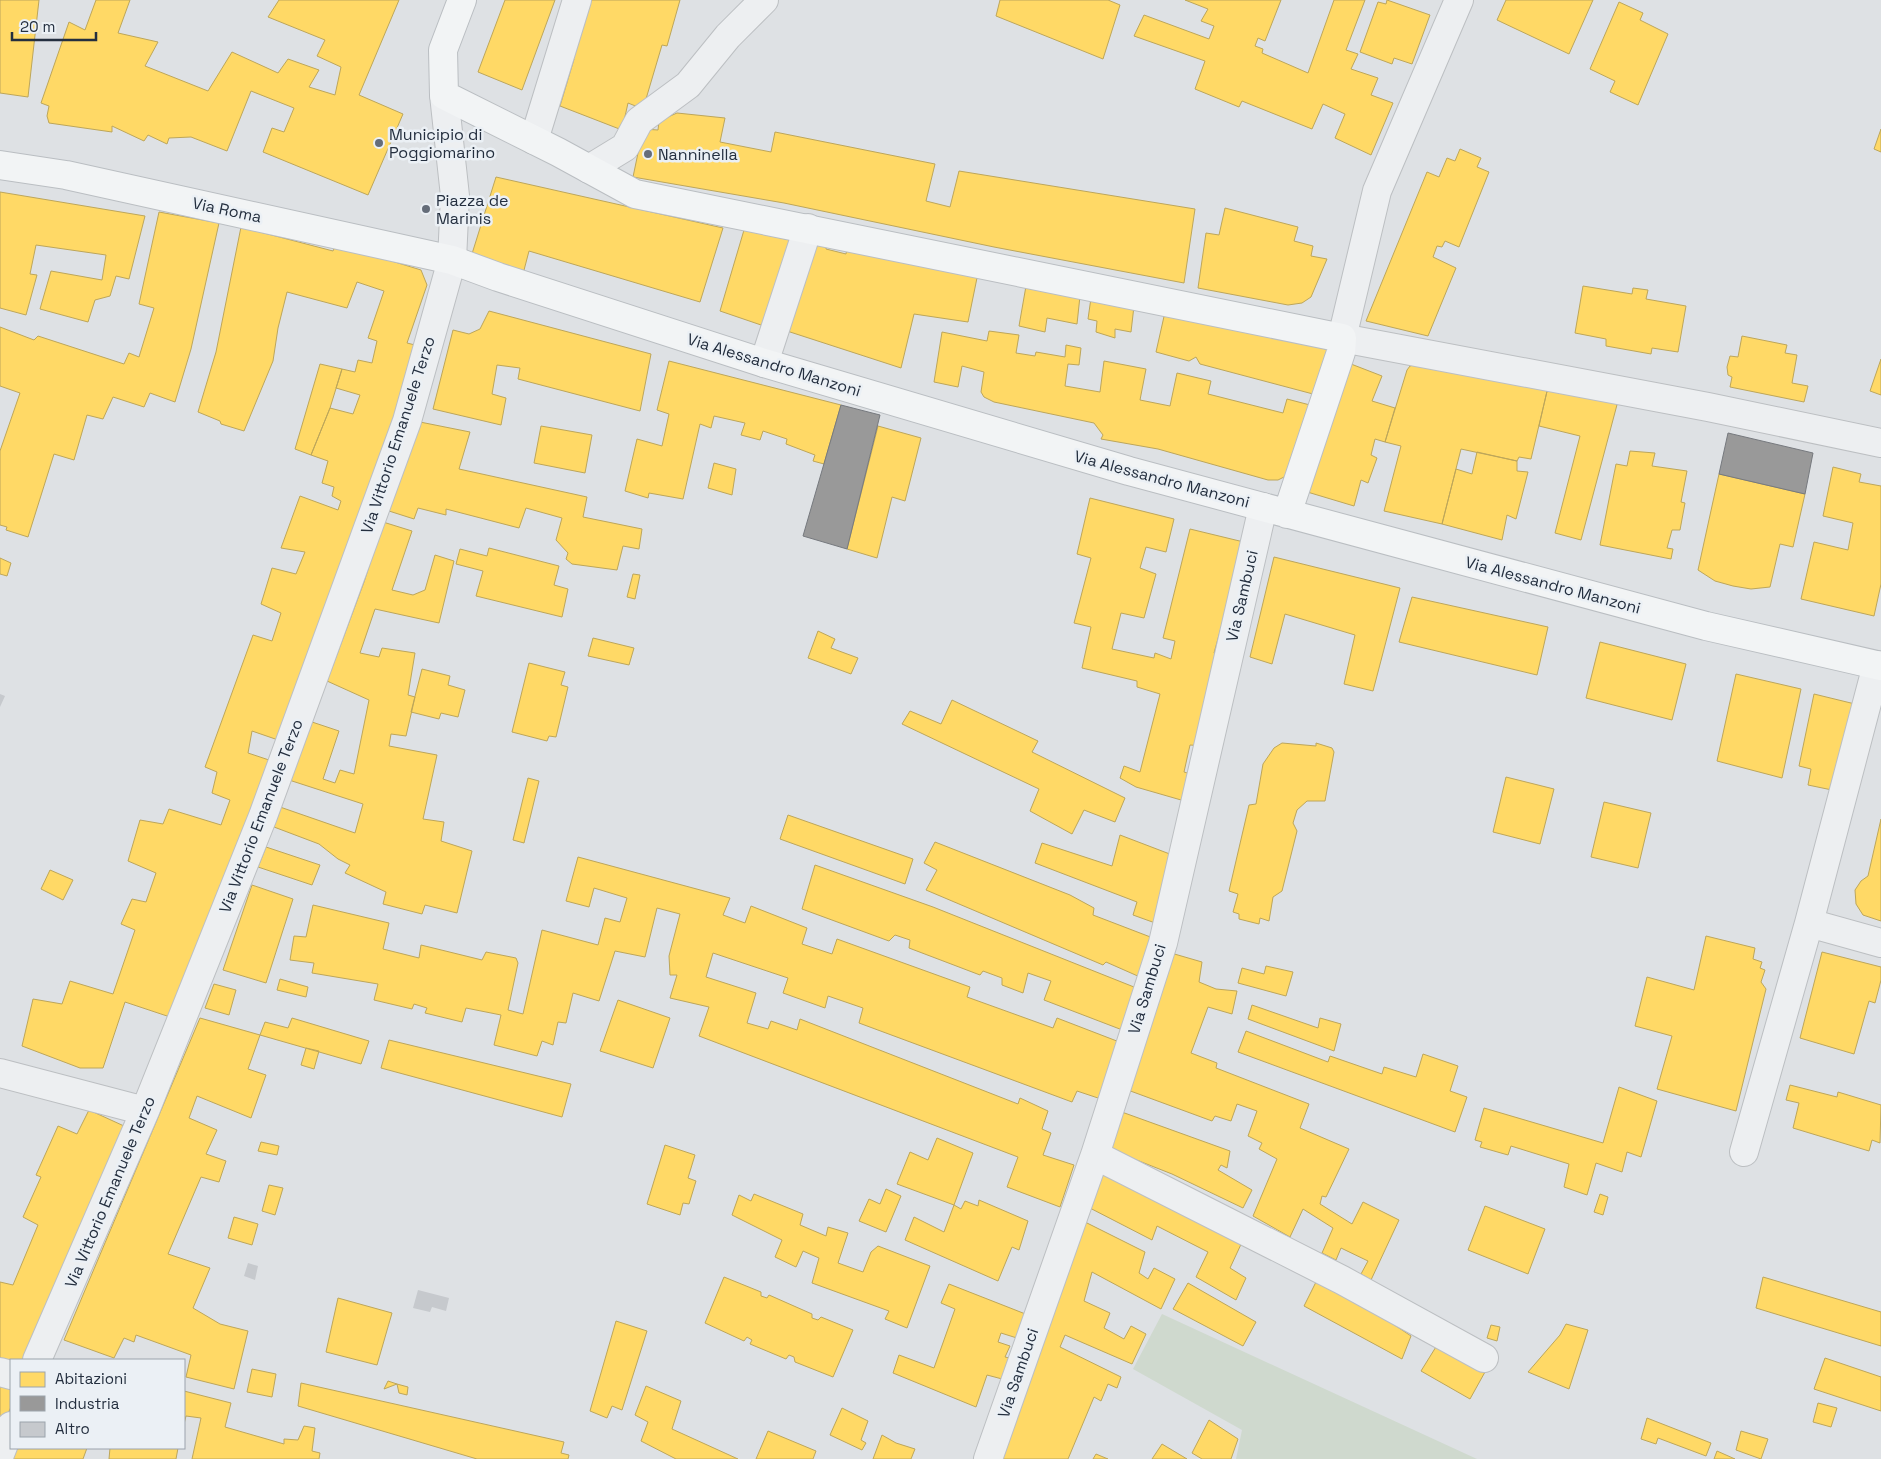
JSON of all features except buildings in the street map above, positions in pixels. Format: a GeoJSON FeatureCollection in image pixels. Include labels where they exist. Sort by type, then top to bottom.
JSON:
{"type":"FeatureCollection","features":[{"type":"Feature","properties":{"kind":"main road"},"geometry":{"type":"LineString","coordinates":[[462,0],[443,50],[444,95],[534,140],[634,194],[1342,338],[1341,352],[1275,510]]}},
{"type":"Feature","properties":{"kind":"main road","name":"Via Roma"},"geometry":{"type":"LineString","coordinates":[[0,165],[66,175],[452,260]]}},
{"type":"Feature","properties":{"kind":"main road","name":"Via Alessandro Manzoni"},"geometry":{"type":"LineString","coordinates":[[452,260],[498,277],[764,363],[1129,472],[1706,626],[1879,666]]}},
{"type":"Feature","properties":{"kind":"street"},"geometry":{"type":"LineString","coordinates":[[534,140],[577,0]]}},
{"type":"Feature","properties":{"kind":"street"},"geometry":{"type":"LineString","coordinates":[[589,169],[625,147],[639,120],[688,85],[728,36],[764,0]]}},
{"type":"Feature","properties":{"kind":"street"},"geometry":{"type":"LineString","coordinates":[[1452,2],[1376,191],[1342,338],[1698,405],[1881,442]]}},
{"type":"Feature","properties":{"kind":"street","name":"Via Vittorio Emanuele Terzo"},"geometry":{"type":"LineString","coordinates":[[38,1359],[145,1111],[263,816],[403,430],[429,346],[452,260],[455,196],[444,95]]}},
{"type":"Feature","properties":{"kind":"street"},"geometry":{"type":"LineString","coordinates":[[764,363],[808,228]]}},
{"type":"Feature","properties":{"kind":"street","name":"Via Sambuci"},"geometry":{"type":"LineString","coordinates":[[988,1459],[1095,1156],[1163,943],[1275,510]]}},
{"type":"Feature","properties":{"kind":"street"},"geometry":{"type":"LineString","coordinates":[[1744,1152],[1879,666]]}},
{"type":"Feature","properties":{"kind":"street"},"geometry":{"type":"LineString","coordinates":[[1809,923],[1881,944]]}},
{"type":"Feature","properties":{"kind":"street"},"geometry":{"type":"LineString","coordinates":[[0,1073],[145,1111]]}},
{"type":"Feature","properties":{"kind":"street"},"geometry":{"type":"LineString","coordinates":[[1095,1156],[1342,1280],[1484,1358]]}},
{"type":"Feature","properties":{"kind":"street"},"geometry":{"type":"LineString","coordinates":[[0,1454],[10,1429]]}},
{"type":"Feature","properties":{"kind":"shaded area"},"geometry":{"type":"Polygon","coordinates":[[[1162,1314],[1477,1459],[1236,1459],[1242,1430],[1133,1369],[1162,1314]]]}},
{"type":"Feature","properties":{"kind":"place","name":"Municipio di Poggiomarino"},"geometry":{"type":"Point","coordinates":[379,143]}},
{"type":"Feature","properties":{"kind":"place","name":"Nanninella"},"geometry":{"type":"Point","coordinates":[648,154]}},
{"type":"Feature","properties":{"kind":"place","name":"Piazza de Marinis"},"geometry":{"type":"Point","coordinates":[426,209]}}]}
